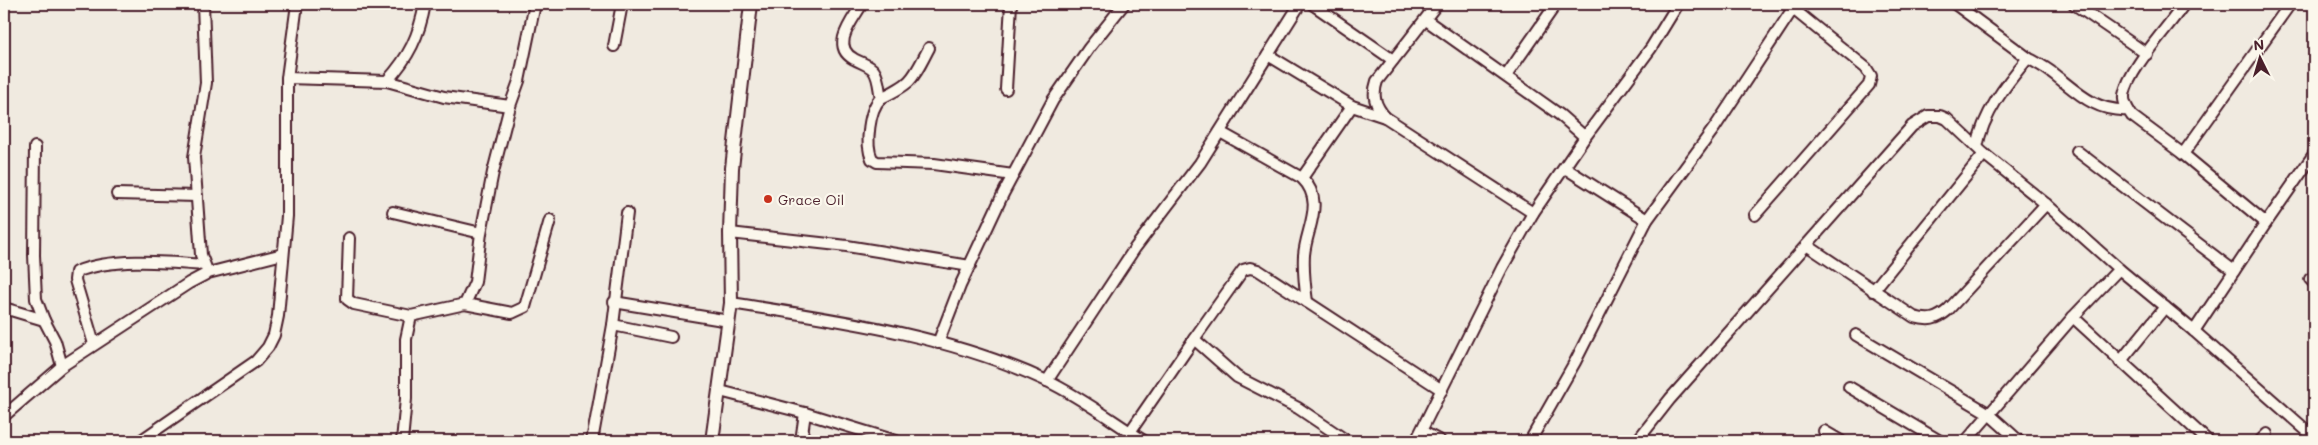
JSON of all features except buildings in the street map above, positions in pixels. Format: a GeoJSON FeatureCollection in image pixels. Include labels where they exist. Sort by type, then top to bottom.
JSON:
{"type":"FeatureCollection","features":[{"type":"Feature","properties":{"kind":"main road"},"geometry":{"type":"LineString","coordinates":[[712,441],[732,303],[730,233],[734,137],[751,4]]}},
{"type":"Feature","properties":{"kind":"street"},"geometry":{"type":"LineString","coordinates":[[203,4],[202,25],[206,70],[195,150],[201,255],[206,269]]}},
{"type":"Feature","properties":{"kind":"street"},"geometry":{"type":"LineString","coordinates":[[140,441],[256,361],[268,347],[278,316],[287,206],[288,78],[296,4]]}},
{"type":"Feature","properties":{"kind":"street"},"geometry":{"type":"LineString","coordinates":[[387,81],[410,52],[425,4]]}},
{"type":"Feature","properties":{"kind":"street"},"geometry":{"type":"LineString","coordinates":[[465,304],[476,282],[481,233],[493,172],[510,106],[519,81],[535,4]]}},
{"type":"Feature","properties":{"kind":"street"},"geometry":{"type":"LineString","coordinates":[[614,46],[622,4]]}},
{"type":"Feature","properties":{"kind":"street"},"geometry":{"type":"LineString","coordinates":[[862,4],[844,34],[843,48],[848,56],[874,72],[881,98]]}},
{"type":"Feature","properties":{"kind":"street"},"geometry":{"type":"LineString","coordinates":[[1006,89],[1010,4]]}},
{"type":"Feature","properties":{"kind":"street"},"geometry":{"type":"LineString","coordinates":[[938,342],[970,266],[1013,175],[1052,100],[1089,48],[1124,4]]}},
{"type":"Feature","properties":{"kind":"street"},"geometry":{"type":"LineString","coordinates":[[1047,381],[1135,248],[1200,163],[1300,4]]}},
{"type":"Feature","properties":{"kind":"street"},"geometry":{"type":"LineString","coordinates":[[1312,4],[1393,60]]}},
{"type":"Feature","properties":{"kind":"street"},"geometry":{"type":"LineString","coordinates":[[1506,76],[1556,4]]}},
{"type":"Feature","properties":{"kind":"street"},"geometry":{"type":"LineString","coordinates":[[1416,441],[1502,268],[1533,213],[1585,137],[1651,48],[1678,4]]}},
{"type":"Feature","properties":{"kind":"street"},"geometry":{"type":"LineString","coordinates":[[1955,4],[2028,58],[2055,74],[2088,102],[2103,108],[2128,110]]}},
{"type":"Feature","properties":{"kind":"street"},"geometry":{"type":"LineString","coordinates":[[2074,4],[2147,54]]}},
{"type":"Feature","properties":{"kind":"street"},"geometry":{"type":"LineString","coordinates":[[2184,4],[2138,66],[2124,96],[2128,110],[2132,116],[2183,154],[2266,223]]}},
{"type":"Feature","properties":{"kind":"street"},"geometry":{"type":"LineString","coordinates":[[2183,154],[2290,4]]}},
{"type":"Feature","properties":{"kind":"street"},"geometry":{"type":"LineString","coordinates":[[1384,117],[1375,104],[1375,89],[1378,81],[1426,20],[1435,5]]}},
{"type":"Feature","properties":{"kind":"street"},"geometry":{"type":"LineString","coordinates":[[1530,441],[1575,362],[1647,220],[1710,134],[1792,5],[1866,68],[1870,76],[1869,85],[1755,215]]}},
{"type":"Feature","properties":{"kind":"street"},"geometry":{"type":"LineString","coordinates":[[1426,20],[1560,115],[1585,137]]}},
{"type":"Feature","properties":{"kind":"street"},"geometry":{"type":"LineString","coordinates":[[929,48],[912,80],[905,86],[881,98],[872,111],[869,152],[872,159],[877,162],[934,164],[1013,175]]}},
{"type":"Feature","properties":{"kind":"street"},"geometry":{"type":"LineString","coordinates":[[1268,55],[1352,106],[1384,117],[1533,213]]}},
{"type":"Feature","properties":{"kind":"street"},"geometry":{"type":"LineString","coordinates":[[1873,291],[1981,151],[1980,130],[1988,114],[2028,58]]}},
{"type":"Feature","properties":{"kind":"street"},"geometry":{"type":"LineString","coordinates":[[288,78],[387,81],[444,98],[510,106]]}},
{"type":"Feature","properties":{"kind":"street"},"geometry":{"type":"LineString","coordinates":[[1302,178],[1352,106]]}},
{"type":"Feature","properties":{"kind":"street"},"geometry":{"type":"LineString","coordinates":[[1640,441],[1670,400],[1919,120],[1935,116],[1948,119],[1981,151],[2194,331],[2314,437]]}},
{"type":"Feature","properties":{"kind":"street"},"geometry":{"type":"LineString","coordinates":[[1220,132],[1302,178],[1309,185],[1315,204],[1304,254],[1307,302]]}},
{"type":"Feature","properties":{"kind":"street"},"geometry":{"type":"LineString","coordinates":[[35,148],[34,255],[36,299],[54,341],[62,366]]}},
{"type":"Feature","properties":{"kind":"street"},"geometry":{"type":"LineString","coordinates":[[2077,151],[2234,271]]}},
{"type":"Feature","properties":{"kind":"street"},"geometry":{"type":"LineString","coordinates":[[2194,331],[2266,223],[2313,160]]}},
{"type":"Feature","properties":{"kind":"street"},"geometry":{"type":"LineString","coordinates":[[1565,168],[1647,220]]}},
{"type":"Feature","properties":{"kind":"street"},"geometry":{"type":"LineString","coordinates":[[117,194],[197,196]]}},
{"type":"Feature","properties":{"kind":"street"},"geometry":{"type":"LineString","coordinates":[[1808,246],[1914,317],[1931,320],[1937,319],[2046,204]]}},
{"type":"Feature","properties":{"kind":"street"},"geometry":{"type":"LineString","coordinates":[[393,212],[481,233]]}},
{"type":"Feature","properties":{"kind":"street"},"geometry":{"type":"LineString","coordinates":[[592,441],[613,325],[614,302],[627,213]]}},
{"type":"Feature","properties":{"kind":"street"},"geometry":{"type":"LineString","coordinates":[[349,238],[347,299],[354,304],[411,316],[465,304],[512,313],[525,307],[550,220]]}},
{"type":"Feature","properties":{"kind":"street"},"geometry":{"type":"LineString","coordinates":[[730,233],[847,246],[970,266]]}},
{"type":"Feature","properties":{"kind":"street"},"geometry":{"type":"LineString","coordinates":[[94,344],[76,280],[76,272],[95,266],[142,262],[206,269],[283,254]]}},
{"type":"Feature","properties":{"kind":"street"},"geometry":{"type":"LineString","coordinates":[[1130,432],[1243,270],[1250,268],[1258,270],[1442,390]]}},
{"type":"Feature","properties":{"kind":"street"},"geometry":{"type":"LineString","coordinates":[[4,416],[62,366],[206,269]]}},
{"type":"Feature","properties":{"kind":"street"},"geometry":{"type":"LineString","coordinates":[[1966,441],[1988,413],[2073,317],[2119,269]]}},
{"type":"Feature","properties":{"kind":"street"},"geometry":{"type":"LineString","coordinates":[[614,302],[729,321]]}},
{"type":"Feature","properties":{"kind":"street"},"geometry":{"type":"LineString","coordinates":[[732,303],[824,318],[938,342],[998,360],[1047,381],[1144,441]]}},
{"type":"Feature","properties":{"kind":"street"},"geometry":{"type":"LineString","coordinates":[[2120,362],[2166,307]]}},
{"type":"Feature","properties":{"kind":"street"},"geometry":{"type":"LineString","coordinates":[[4,308],[44,320]]}},
{"type":"Feature","properties":{"kind":"street"},"geometry":{"type":"LineString","coordinates":[[402,441],[406,399],[406,339],[411,316]]}},
{"type":"Feature","properties":{"kind":"street"},"geometry":{"type":"LineString","coordinates":[[2073,317],[2208,441]]}},
{"type":"Feature","properties":{"kind":"street"},"geometry":{"type":"LineString","coordinates":[[613,325],[670,337]]}},
{"type":"Feature","properties":{"kind":"street"},"geometry":{"type":"LineString","coordinates":[[1856,335],[1988,413],[2020,441]]}},
{"type":"Feature","properties":{"kind":"street"},"geometry":{"type":"LineString","coordinates":[[1194,339],[1237,377],[1298,408],[1347,441]]}},
{"type":"Feature","properties":{"kind":"street"},"geometry":{"type":"LineString","coordinates":[[1849,387],[1940,441]]}},
{"type":"Feature","properties":{"kind":"street"},"geometry":{"type":"LineString","coordinates":[[720,391],[805,413],[896,441]]}},
{"type":"Feature","properties":{"kind":"street"},"geometry":{"type":"LineString","coordinates":[[801,441],[805,413]]}},
{"type":"Feature","properties":{"kind":"street"},"geometry":{"type":"LineString","coordinates":[[1824,431],[1841,441]]}},
{"type":"Feature","properties":{"kind":"street"},"geometry":{"type":"LineString","coordinates":[[1422,432],[1440,441]]}},
{"type":"Feature","properties":{"kind":"place","name":"Grace Oil"},"geometry":{"type":"Point","coordinates":[768,199]}}]}
